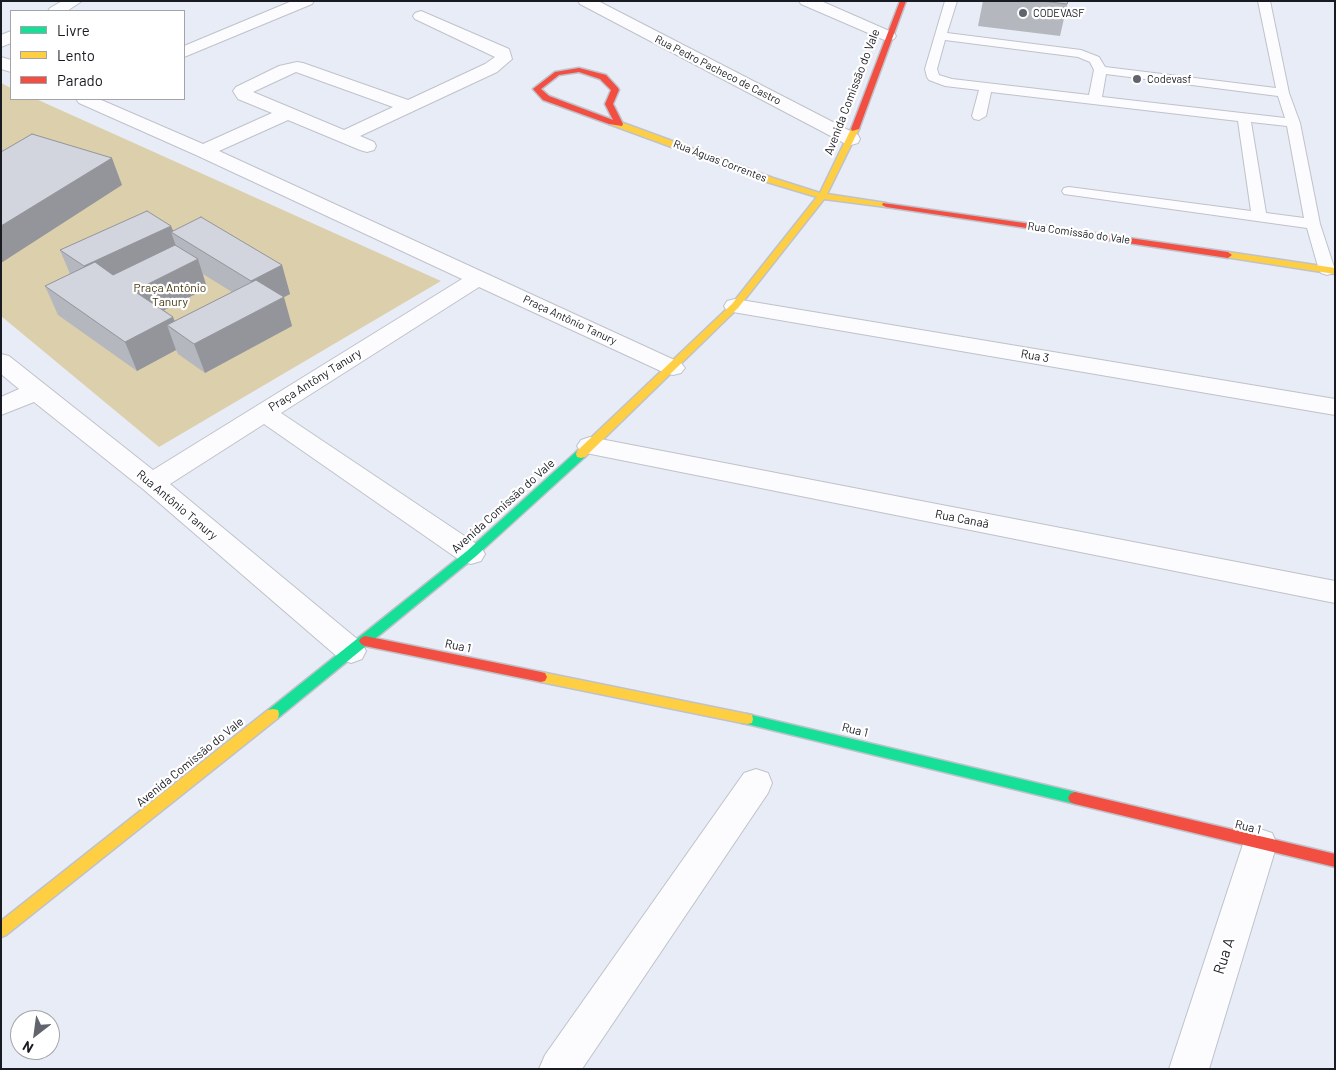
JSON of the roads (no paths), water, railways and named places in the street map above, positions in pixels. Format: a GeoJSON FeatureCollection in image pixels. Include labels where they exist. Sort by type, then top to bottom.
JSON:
{"type":"FeatureCollection","features":[{"type":"Feature","properties":{"kind":"street"},"geometry":{"type":"LineString","coordinates":[[58,10],[74,1]]}},
{"type":"Feature","properties":{"kind":"street"},"geometry":{"type":"LineString","coordinates":[[185,52],[306,1]]}},
{"type":"Feature","properties":{"kind":"street","name":"Rua Pedro Pacheco de Castro"},"geometry":{"type":"LineString","coordinates":[[586,1],[851,139]]}},
{"type":"Feature","properties":{"kind":"street"},"geometry":{"type":"LineString","coordinates":[[807,1],[888,36]]}},
{"type":"Feature","properties":{"kind":"street","name":"Avenida Comissão do Vale"},"geometry":{"type":"LineString","coordinates":[[1,930],[471,554],[590,446],[673,368],[735,306],[822,196],[851,139],[902,1]]}},
{"type":"Feature","properties":{"kind":"street"},"geometry":{"type":"LineString","coordinates":[[346,136],[491,68],[504,59],[503,53],[421,16]]}},
{"type":"Feature","properties":{"kind":"street"},"geometry":{"type":"LineString","coordinates":[[367,146],[244,95],[242,92],[285,70],[297,68],[407,106]]}},
{"type":"Feature","properties":{"kind":"street","name":"Rua Águas Correntes"},"geometry":{"type":"LineString","coordinates":[[619,124],[609,104],[615,90],[603,77],[578,70],[557,72],[540,84],[537,89],[546,98],[770,180],[822,196]]}},
{"type":"Feature","properties":{"kind":"street","name":"Praça Antônio Tanury"},"geometry":{"type":"LineString","coordinates":[[87,100],[204,151],[673,368]]}},
{"type":"Feature","properties":{"kind":"street"},"geometry":{"type":"LineString","coordinates":[[204,151],[288,113]]}},
{"type":"Feature","properties":{"kind":"street","name":"Rua Comissão do Vale"},"geometry":{"type":"LineString","coordinates":[[822,196],[1331,270]]}},
{"type":"Feature","properties":{"kind":"street","name":"Praça Antôny Tanury"},"geometry":{"type":"LineString","coordinates":[[152,483],[478,278]]}},
{"type":"Feature","properties":{"kind":"street","name":"Rua 3"},"geometry":{"type":"LineString","coordinates":[[735,306],[1335,407]]}},
{"type":"Feature","properties":{"kind":"street","name":"Rua Antônio Tanury"},"geometry":{"type":"LineString","coordinates":[[1,361],[36,391],[358,646]]}},
{"type":"Feature","properties":{"kind":"street"},"geometry":{"type":"LineString","coordinates":[[1,408],[36,391]]}},
{"type":"Feature","properties":{"kind":"street"},"geometry":{"type":"LineString","coordinates":[[263,412],[471,554]]}},
{"type":"Feature","properties":{"kind":"street","name":"Rua Canaã"},"geometry":{"type":"LineString","coordinates":[[590,446],[1335,592]]}},
{"type":"Feature","properties":{"kind":"street","name":"Rua 1"},"geometry":{"type":"LineString","coordinates":[[358,646],[794,729],[1335,862]]}},
{"type":"Feature","properties":{"kind":"street"},"geometry":{"type":"LineString","coordinates":[[559,1069],[756,783]]}},
{"type":"Feature","properties":{"kind":"street","name":"Rua A"},"geometry":{"type":"LineString","coordinates":[[1189,1069],[1260,844]]}},
{"type":"Feature","properties":{"kind":"lane"},"geometry":{"type":"LineString","coordinates":[[951,1],[931,69],[933,77],[950,83],[1293,123]]}},
{"type":"Feature","properties":{"kind":"lane"},"geometry":{"type":"LineString","coordinates":[[1264,1],[1283,93],[1293,123],[1313,224],[1331,270]]}},
{"type":"Feature","properties":{"kind":"lane"},"geometry":{"type":"LineString","coordinates":[[941,36],[1082,54],[1095,60],[1100,70],[1096,99]]}},
{"type":"Feature","properties":{"kind":"lane"},"geometry":{"type":"LineString","coordinates":[[1100,70],[1283,93]]}},
{"type":"Feature","properties":{"kind":"lane"},"geometry":{"type":"LineString","coordinates":[[979,116],[986,87]]}},
{"type":"Feature","properties":{"kind":"lane"},"geometry":{"type":"LineString","coordinates":[[1244,117],[1258,217]]}},
{"type":"Feature","properties":{"kind":"lane"},"geometry":{"type":"LineString","coordinates":[[1069,191],[1313,224]]}},
{"type":"Feature","properties":{"kind":"place","name":"CODEVASF"},"geometry":{"type":"Point","coordinates":[1023,13]}},
{"type":"Feature","properties":{"kind":"place","name":"Codevasf"},"geometry":{"type":"Point","coordinates":[1137,79]}}]}
